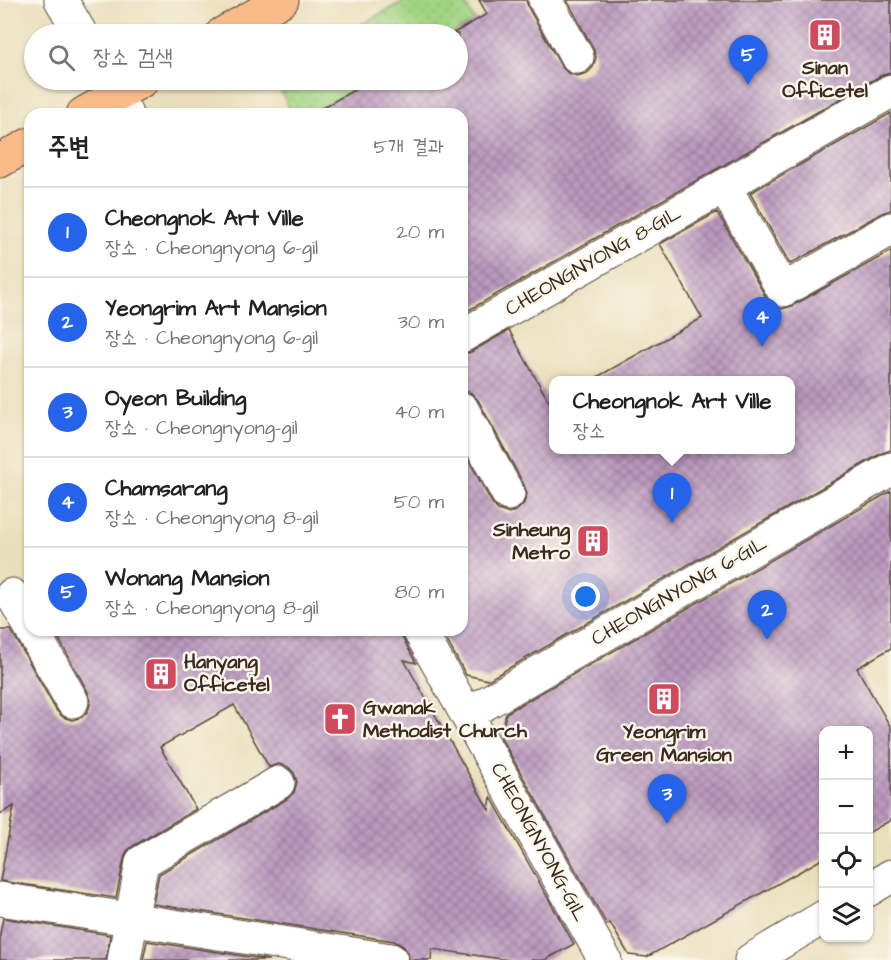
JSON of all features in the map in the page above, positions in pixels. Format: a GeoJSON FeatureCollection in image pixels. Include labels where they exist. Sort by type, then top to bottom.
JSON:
{"type":"FeatureCollection","features":[{"type":"Feature","properties":{"kind":"main road"},"geometry":{"type":"LineString","coordinates":[[240,24],[282,0]]}},
{"type":"Feature","properties":{"kind":"main road"},"geometry":{"type":"LineString","coordinates":[[93,108],[123,92]]}},
{"type":"Feature","properties":{"kind":"main road"},"geometry":{"type":"LineString","coordinates":[[0,161],[24,147]]}},
{"type":"Feature","properties":{"kind":"street"},"geometry":{"type":"LineString","coordinates":[[61,0],[75,24]]}},
{"type":"Feature","properties":{"kind":"street"},"geometry":{"type":"LineString","coordinates":[[545,0],[577,57]]}},
{"type":"Feature","properties":{"kind":"street","name":"CHEONGNYONG 8-GIL"},"geometry":{"type":"LineString","coordinates":[[468,333],[891,91]]}},
{"type":"Feature","properties":{"kind":"street"},"geometry":{"type":"LineString","coordinates":[[724,186],[783,290],[891,229]]}},
{"type":"Feature","properties":{"kind":"street"},"geometry":{"type":"LineString","coordinates":[[468,420],[508,494]]}},
{"type":"Feature","properties":{"kind":"street","name":"CHEONGNYONG 6-GIL"},"geometry":{"type":"LineString","coordinates":[[467,714],[891,469]]}},
{"type":"Feature","properties":{"kind":"street"},"geometry":{"type":"LineString","coordinates":[[14,594],[24,614]]}},
{"type":"Feature","properties":{"kind":"street"},"geometry":{"type":"LineString","coordinates":[[35,636],[72,701]]}},
{"type":"Feature","properties":{"kind":"street","name":"CHEONGNYONG-GIL"},"geometry":{"type":"LineString","coordinates":[[422,636],[605,960]]}},
{"type":"Feature","properties":{"kind":"street"},"geometry":{"type":"LineString","coordinates":[[124,960],[142,862],[278,783]]}},
{"type":"Feature","properties":{"kind":"street"},"geometry":{"type":"LineString","coordinates":[[871,888],[891,876]]}},
{"type":"Feature","properties":{"kind":"street"},"geometry":{"type":"LineString","coordinates":[[0,899],[391,960]]}},
{"type":"Feature","properties":{"kind":"street"},"geometry":{"type":"LineString","coordinates":[[751,960],[819,920]]}},
{"type":"Feature","properties":{"kind":"green space"},"geometry":{"type":"Polygon","coordinates":[[[406,0],[463,0],[475,21],[468,25],[362,24],[406,0]]]}},
{"type":"Feature","properties":{"kind":"green space"},"geometry":{"type":"Polygon","coordinates":[[[280,90],[354,90],[322,108],[290,108],[280,90]]]}},
{"type":"Feature","properties":{"kind":"building"},"geometry":{"type":"Polygon","coordinates":[[[479,0],[526,0],[561,66],[568,73],[577,76],[587,73],[593,67],[596,57],[567,0],[891,0],[891,72],[882,75],[468,311],[468,108],[322,108],[354,90],[468,90],[468,25],[487,14],[479,0]]]}},
{"type":"Feature","properties":{"kind":"building"},"geometry":{"type":"Polygon","coordinates":[[[891,113],[891,210],[790,264],[750,193],[891,113]]]}},
{"type":"Feature","properties":{"kind":"building"},"geometry":{"type":"Polygon","coordinates":[[[717,212],[767,299],[773,306],[782,309],[792,306],[891,251],[891,450],[882,453],[488,680],[466,675],[444,636],[468,636],[468,459],[498,510],[507,513],[516,511],[524,503],[527,494],[478,400],[468,392],[468,353],[509,330],[549,402],[549,454],[795,454],[795,376],[599,376],[702,318],[660,244],[717,212]]]}},
{"type":"Feature","properties":{"kind":"building"},"geometry":{"type":"Polygon","coordinates":[[[891,491],[891,648],[857,668],[891,728],[891,820],[873,830],[873,726],[819,726],[819,861],[647,957],[629,955],[610,923],[607,925],[501,738],[506,713],[891,491]]]}},
{"type":"Feature","properties":{"kind":"building"},"geometry":{"type":"Polygon","coordinates":[[[0,630],[11,630],[56,710],[63,717],[72,720],[82,717],[88,711],[91,701],[57,636],[402,636],[416,663],[404,660],[489,810],[491,797],[574,944],[545,960],[509,960],[432,949],[431,960],[409,960],[408,953],[403,946],[394,941],[153,904],[159,874],[287,799],[294,792],[297,782],[294,773],[288,767],[279,764],[269,767],[234,705],[160,747],[196,809],[127,851],[116,898],[0,881],[14,806],[0,814],[0,630]]]}},
{"type":"Feature","properties":{"kind":"building"},"geometry":{"type":"Polygon","coordinates":[[[3,918],[110,935],[106,960],[0,960],[0,934],[3,918]]]}},
{"type":"Feature","properties":{"kind":"building"},"geometry":{"type":"Polygon","coordinates":[[[147,941],[269,960],[143,960],[147,941]]]}},
{"type":"Feature","properties":{"kind":"place","name":"Sinan Officetel"},"geometry":{"type":"Point","coordinates":[825,35]}},
{"type":"Feature","properties":{"kind":"place","name":"Wonang Mansion"},"geometry":{"type":"Point","coordinates":[748,85]}},
{"type":"Feature","properties":{"kind":"place","name":"Chamsarang"},"geometry":{"type":"Point","coordinates":[762,347]}},
{"type":"Feature","properties":{"kind":"place","name":"Cheongnok Art Ville"},"geometry":{"type":"Point","coordinates":[672,523]}},
{"type":"Feature","properties":{"kind":"place","name":"Sinheung Metro"},"geometry":{"type":"Point","coordinates":[593,541]}},
{"type":"Feature","properties":{"kind":"place","name":"Yeongrim Art Mansion"},"geometry":{"type":"Point","coordinates":[767,640]}},
{"type":"Feature","properties":{"kind":"place","name":"Hanyang Officetel"},"geometry":{"type":"Point","coordinates":[161,674]}},
{"type":"Feature","properties":{"kind":"place","name":"Yeongrim Green Mansion"},"geometry":{"type":"Point","coordinates":[664,699]}},
{"type":"Feature","properties":{"kind":"place","name":"Gwanak Methodist Church"},"geometry":{"type":"Point","coordinates":[340,719]}},
{"type":"Feature","properties":{"kind":"place","name":"Oyeon Building"},"geometry":{"type":"Point","coordinates":[667,824]}}]}
